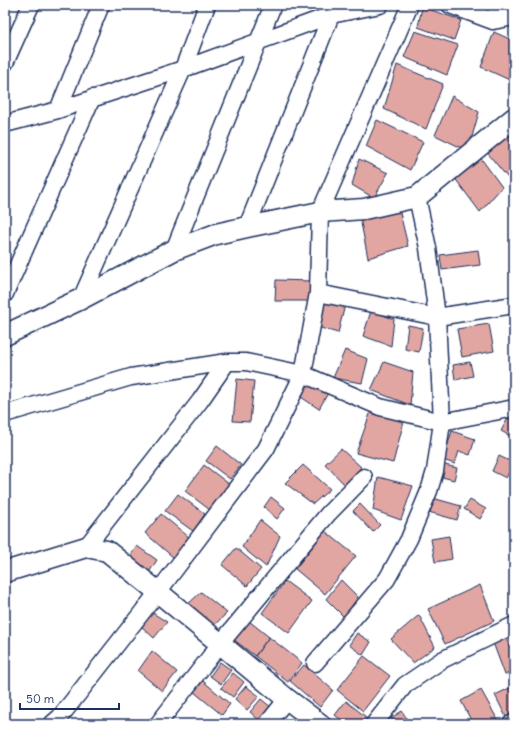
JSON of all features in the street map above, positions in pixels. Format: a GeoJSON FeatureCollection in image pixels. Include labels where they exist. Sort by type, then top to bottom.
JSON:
{"type":"FeatureCollection","features":[{"type":"Feature","properties":{"kind":"street"},"geometry":{"type":"LineString","coordinates":[[5,63],[31,5]]}},
{"type":"Feature","properties":{"kind":"street"},"geometry":{"type":"LineString","coordinates":[[58,110],[101,5]]}},
{"type":"Feature","properties":{"kind":"street"},"geometry":{"type":"LineString","coordinates":[[81,299],[183,69],[207,5]]}},
{"type":"Feature","properties":{"kind":"street"},"geometry":{"type":"LineString","coordinates":[[174,250],[273,5]]}},
{"type":"Feature","properties":{"kind":"street"},"geometry":{"type":"LineString","coordinates":[[5,124],[58,110],[183,69],[258,41],[333,10],[380,5]]}},
{"type":"Feature","properties":{"kind":"street"},"geometry":{"type":"LineString","coordinates":[[52,724],[60,717],[158,592],[266,449],[303,374],[318,293],[320,212],[410,5]]}},
{"type":"Feature","properties":{"kind":"street"},"geometry":{"type":"LineString","coordinates":[[450,5],[493,21],[514,17]]}},
{"type":"Feature","properties":{"kind":"street"},"geometry":{"type":"LineString","coordinates":[[493,21],[499,5]]}},
{"type":"Feature","properties":{"kind":"street"},"geometry":{"type":"LineString","coordinates":[[247,227],[333,10]]}},
{"type":"Feature","properties":{"kind":"street"},"geometry":{"type":"LineString","coordinates":[[5,294],[92,98]]}},
{"type":"Feature","properties":{"kind":"street"},"geometry":{"type":"LineString","coordinates":[[5,335],[81,299],[174,250],[216,234],[320,212],[364,209],[417,197],[514,118]]}},
{"type":"Feature","properties":{"kind":"street"},"geometry":{"type":"LineString","coordinates":[[315,663],[387,579],[409,539],[429,491],[435,471],[442,422],[438,317],[428,248],[417,197]]}},
{"type":"Feature","properties":{"kind":"street"},"geometry":{"type":"LineString","coordinates":[[318,293],[438,317],[514,305]]}},
{"type":"Feature","properties":{"kind":"street"},"geometry":{"type":"LineString","coordinates":[[86,547],[200,401],[227,362]]}},
{"type":"Feature","properties":{"kind":"street"},"geometry":{"type":"LineString","coordinates":[[5,414],[131,377],[227,362],[246,362],[303,374],[380,407],[442,422],[514,408]]}},
{"type":"Feature","properties":{"kind":"street"},"geometry":{"type":"LineString","coordinates":[[158,724],[220,644],[328,514],[364,477]]}},
{"type":"Feature","properties":{"kind":"street"},"geometry":{"type":"LineString","coordinates":[[5,572],[86,547],[107,551],[287,699],[320,724]]}},
{"type":"Feature","properties":{"kind":"street"},"geometry":{"type":"LineString","coordinates":[[374,724],[405,685],[442,660],[514,625]]}},
{"type":"Feature","properties":{"kind":"street"},"geometry":{"type":"LineString","coordinates":[[267,724],[287,699]]}},
{"type":"Feature","properties":{"kind":"building"},"geometry":{"type":"Polygon","coordinates":[[[471,5],[496,5],[493,13],[471,5]]]}},
{"type":"Feature","properties":{"kind":"building"},"geometry":{"type":"Polygon","coordinates":[[[422,7],[461,20],[454,40],[418,27],[422,7]]]}},
{"type":"Feature","properties":{"kind":"building"},"geometry":{"type":"Polygon","coordinates":[[[415,31],[458,45],[447,75],[404,57],[415,31]]]}},
{"type":"Feature","properties":{"kind":"building"},"geometry":{"type":"Polygon","coordinates":[[[494,32],[514,41],[514,82],[481,67],[494,32]]]}},
{"type":"Feature","properties":{"kind":"building"},"geometry":{"type":"Polygon","coordinates":[[[397,65],[443,84],[426,129],[384,109],[397,65]]]}},
{"type":"Feature","properties":{"kind":"building"},"geometry":{"type":"Polygon","coordinates":[[[452,96],[479,112],[468,151],[435,135],[452,96]]]}},
{"type":"Feature","properties":{"kind":"building"},"geometry":{"type":"Polygon","coordinates":[[[377,120],[423,142],[410,170],[366,146],[377,120]]]}},
{"type":"Feature","properties":{"kind":"building"},"geometry":{"type":"Polygon","coordinates":[[[514,129],[514,181],[512,183],[485,150],[514,129]]]}},
{"type":"Feature","properties":{"kind":"building"},"geometry":{"type":"Polygon","coordinates":[[[477,153],[502,187],[480,212],[451,173],[477,153]]]}},
{"type":"Feature","properties":{"kind":"building"},"geometry":{"type":"Polygon","coordinates":[[[359,159],[388,173],[374,198],[352,185],[359,159]]]}},
{"type":"Feature","properties":{"kind":"building"},"geometry":{"type":"Polygon","coordinates":[[[399,209],[408,246],[368,258],[360,218],[399,209]]]}},
{"type":"Feature","properties":{"kind":"building"},"geometry":{"type":"Polygon","coordinates":[[[478,250],[480,265],[442,270],[440,255],[478,250]]]}},
{"type":"Feature","properties":{"kind":"building"},"geometry":{"type":"Polygon","coordinates":[[[276,280],[312,281],[311,301],[275,301],[276,280]]]}},
{"type":"Feature","properties":{"kind":"building"},"geometry":{"type":"Polygon","coordinates":[[[324,298],[345,305],[338,333],[317,327],[324,298]]]}},
{"type":"Feature","properties":{"kind":"building"},"geometry":{"type":"Polygon","coordinates":[[[371,311],[394,319],[391,346],[363,336],[371,311]]]}},
{"type":"Feature","properties":{"kind":"building"},"geometry":{"type":"Polygon","coordinates":[[[489,324],[494,351],[462,357],[457,329],[489,324]]]}},
{"type":"Feature","properties":{"kind":"building"},"geometry":{"type":"Polygon","coordinates":[[[408,325],[423,328],[419,352],[405,349],[408,325]]]}},
{"type":"Feature","properties":{"kind":"building"},"geometry":{"type":"Polygon","coordinates":[[[345,350],[368,359],[362,383],[333,378],[345,350]]]}},
{"type":"Feature","properties":{"kind":"building"},"geometry":{"type":"Polygon","coordinates":[[[384,362],[413,372],[410,405],[371,390],[384,362]]]}},
{"type":"Feature","properties":{"kind":"building"},"geometry":{"type":"Polygon","coordinates":[[[470,362],[473,376],[455,380],[453,365],[470,362]]]}},
{"type":"Feature","properties":{"kind":"building"},"geometry":{"type":"Polygon","coordinates":[[[237,379],[254,381],[250,422],[233,421],[237,379]]]}},
{"type":"Feature","properties":{"kind":"building"},"geometry":{"type":"Polygon","coordinates":[[[308,381],[328,393],[319,409],[301,397],[308,381]]]}},
{"type":"Feature","properties":{"kind":"building"},"geometry":{"type":"Polygon","coordinates":[[[371,411],[404,421],[393,463],[356,453],[371,411]]]}},
{"type":"Feature","properties":{"kind":"building"},"geometry":{"type":"Polygon","coordinates":[[[509,416],[514,418],[514,438],[501,431],[509,416]]]}},
{"type":"Feature","properties":{"kind":"building"},"geometry":{"type":"Polygon","coordinates":[[[452,431],[475,439],[470,455],[459,451],[455,464],[443,460],[452,431]]]}},
{"type":"Feature","properties":{"kind":"building"},"geometry":{"type":"Polygon","coordinates":[[[217,446],[241,465],[230,479],[206,461],[217,446]]]}},
{"type":"Feature","properties":{"kind":"building"},"geometry":{"type":"Polygon","coordinates":[[[341,449],[361,467],[346,486],[325,464],[341,449]]]}},
{"type":"Feature","properties":{"kind":"building"},"geometry":{"type":"Polygon","coordinates":[[[499,456],[514,463],[506,478],[492,471],[499,456]]]}},
{"type":"Feature","properties":{"kind":"building"},"geometry":{"type":"Polygon","coordinates":[[[441,464],[457,468],[454,480],[438,476],[441,464]]]}},
{"type":"Feature","properties":{"kind":"building"},"geometry":{"type":"Polygon","coordinates":[[[204,465],[229,484],[210,510],[185,491],[204,465]]]}},
{"type":"Feature","properties":{"kind":"building"},"geometry":{"type":"Polygon","coordinates":[[[303,465],[330,489],[313,504],[285,483],[303,465]]]}},
{"type":"Feature","properties":{"kind":"building"},"geometry":{"type":"Polygon","coordinates":[[[378,477],[413,486],[401,520],[373,510],[378,477]]]}},
{"type":"Feature","properties":{"kind":"building"},"geometry":{"type":"Polygon","coordinates":[[[178,494],[205,514],[193,531],[165,511],[178,494]]]}},
{"type":"Feature","properties":{"kind":"building"},"geometry":{"type":"Polygon","coordinates":[[[271,497],[285,508],[277,519],[264,507],[271,497]]]}},
{"type":"Feature","properties":{"kind":"building"},"geometry":{"type":"Polygon","coordinates":[[[429,497],[461,506],[457,520],[425,511],[429,497]]]}},
{"type":"Feature","properties":{"kind":"building"},"geometry":{"type":"Polygon","coordinates":[[[470,500],[486,509],[480,519],[464,509],[470,500]]]}},
{"type":"Feature","properties":{"kind":"building"},"geometry":{"type":"Polygon","coordinates":[[[360,504],[380,525],[373,532],[353,511],[360,504]]]}},
{"type":"Feature","properties":{"kind":"building"},"geometry":{"type":"Polygon","coordinates":[[[161,514],[190,538],[174,558],[145,533],[161,514]]]}},
{"type":"Feature","properties":{"kind":"building"},"geometry":{"type":"Polygon","coordinates":[[[260,520],[280,536],[266,567],[242,547],[260,520]]]}},
{"type":"Feature","properties":{"kind":"building"},"geometry":{"type":"Polygon","coordinates":[[[325,531],[356,556],[325,594],[295,569],[325,531]]]}},
{"type":"Feature","properties":{"kind":"building"},"geometry":{"type":"Polygon","coordinates":[[[449,536],[452,559],[435,562],[431,539],[449,536]]]}},
{"type":"Feature","properties":{"kind":"building"},"geometry":{"type":"Polygon","coordinates":[[[137,546],[157,560],[148,574],[128,559],[137,546]]]}},
{"type":"Feature","properties":{"kind":"building"},"geometry":{"type":"Polygon","coordinates":[[[236,548],[261,569],[247,586],[222,565],[236,548]]]}},
{"type":"Feature","properties":{"kind":"building"},"geometry":{"type":"Polygon","coordinates":[[[341,580],[358,597],[344,617],[326,599],[341,580]]]}},
{"type":"Feature","properties":{"kind":"building"},"geometry":{"type":"Polygon","coordinates":[[[285,581],[312,601],[289,633],[262,613],[285,581]]]}},
{"type":"Feature","properties":{"kind":"building"},"geometry":{"type":"Polygon","coordinates":[[[480,585],[494,621],[445,644],[428,609],[480,585]]]}},
{"type":"Feature","properties":{"kind":"building"},"geometry":{"type":"Polygon","coordinates":[[[201,592],[227,613],[210,629],[184,608],[201,592]]]}},
{"type":"Feature","properties":{"kind":"building"},"geometry":{"type":"Polygon","coordinates":[[[151,612],[167,622],[154,638],[141,626],[151,612]]]}},
{"type":"Feature","properties":{"kind":"building"},"geometry":{"type":"Polygon","coordinates":[[[419,615],[435,647],[413,663],[391,639],[419,615]]]}},
{"type":"Feature","properties":{"kind":"building"},"geometry":{"type":"Polygon","coordinates":[[[244,617],[269,637],[255,656],[229,636],[244,617]]]}},
{"type":"Feature","properties":{"kind":"building"},"geometry":{"type":"Polygon","coordinates":[[[357,633],[371,642],[363,655],[349,645],[357,633]]]}},
{"type":"Feature","properties":{"kind":"building"},"geometry":{"type":"Polygon","coordinates":[[[505,635],[514,660],[514,671],[505,675],[492,640],[505,635]]]}},
{"type":"Feature","properties":{"kind":"building"},"geometry":{"type":"Polygon","coordinates":[[[269,637],[302,663],[288,682],[255,656],[269,637]]]}},
{"type":"Feature","properties":{"kind":"building"},"geometry":{"type":"Polygon","coordinates":[[[152,651],[177,672],[162,691],[138,671],[152,651]]]}},
{"type":"Feature","properties":{"kind":"building"},"geometry":{"type":"Polygon","coordinates":[[[364,656],[390,676],[363,711],[337,690],[364,656]]]}},
{"type":"Feature","properties":{"kind":"building"},"geometry":{"type":"Polygon","coordinates":[[[220,662],[231,670],[221,684],[210,676],[220,662]]]}},
{"type":"Feature","properties":{"kind":"building"},"geometry":{"type":"Polygon","coordinates":[[[304,665],[333,690],[320,707],[290,681],[304,665]]]}},
{"type":"Feature","properties":{"kind":"building"},"geometry":{"type":"Polygon","coordinates":[[[233,673],[244,682],[233,697],[221,688],[233,673]]]}},
{"type":"Feature","properties":{"kind":"building"},"geometry":{"type":"Polygon","coordinates":[[[203,681],[230,704],[222,715],[194,692],[203,681]]]}},
{"type":"Feature","properties":{"kind":"building"},"geometry":{"type":"Polygon","coordinates":[[[246,686],[259,696],[247,710],[235,699],[246,686]]]}},
{"type":"Feature","properties":{"kind":"building"},"geometry":{"type":"Polygon","coordinates":[[[512,687],[514,690],[514,721],[509,723],[495,695],[512,687]]]}},
{"type":"Feature","properties":{"kind":"building"},"geometry":{"type":"Polygon","coordinates":[[[481,690],[500,724],[473,724],[461,701],[481,690]]]}},
{"type":"Feature","properties":{"kind":"building"},"geometry":{"type":"Polygon","coordinates":[[[261,699],[272,708],[261,722],[250,712],[261,699]]]}},
{"type":"Feature","properties":{"kind":"building"},"geometry":{"type":"Polygon","coordinates":[[[346,701],[366,717],[360,724],[346,724],[335,715],[346,701]]]}},
{"type":"Feature","properties":{"kind":"building"},"geometry":{"type":"Polygon","coordinates":[[[402,711],[410,724],[395,724],[391,718],[402,711]]]}}]}
